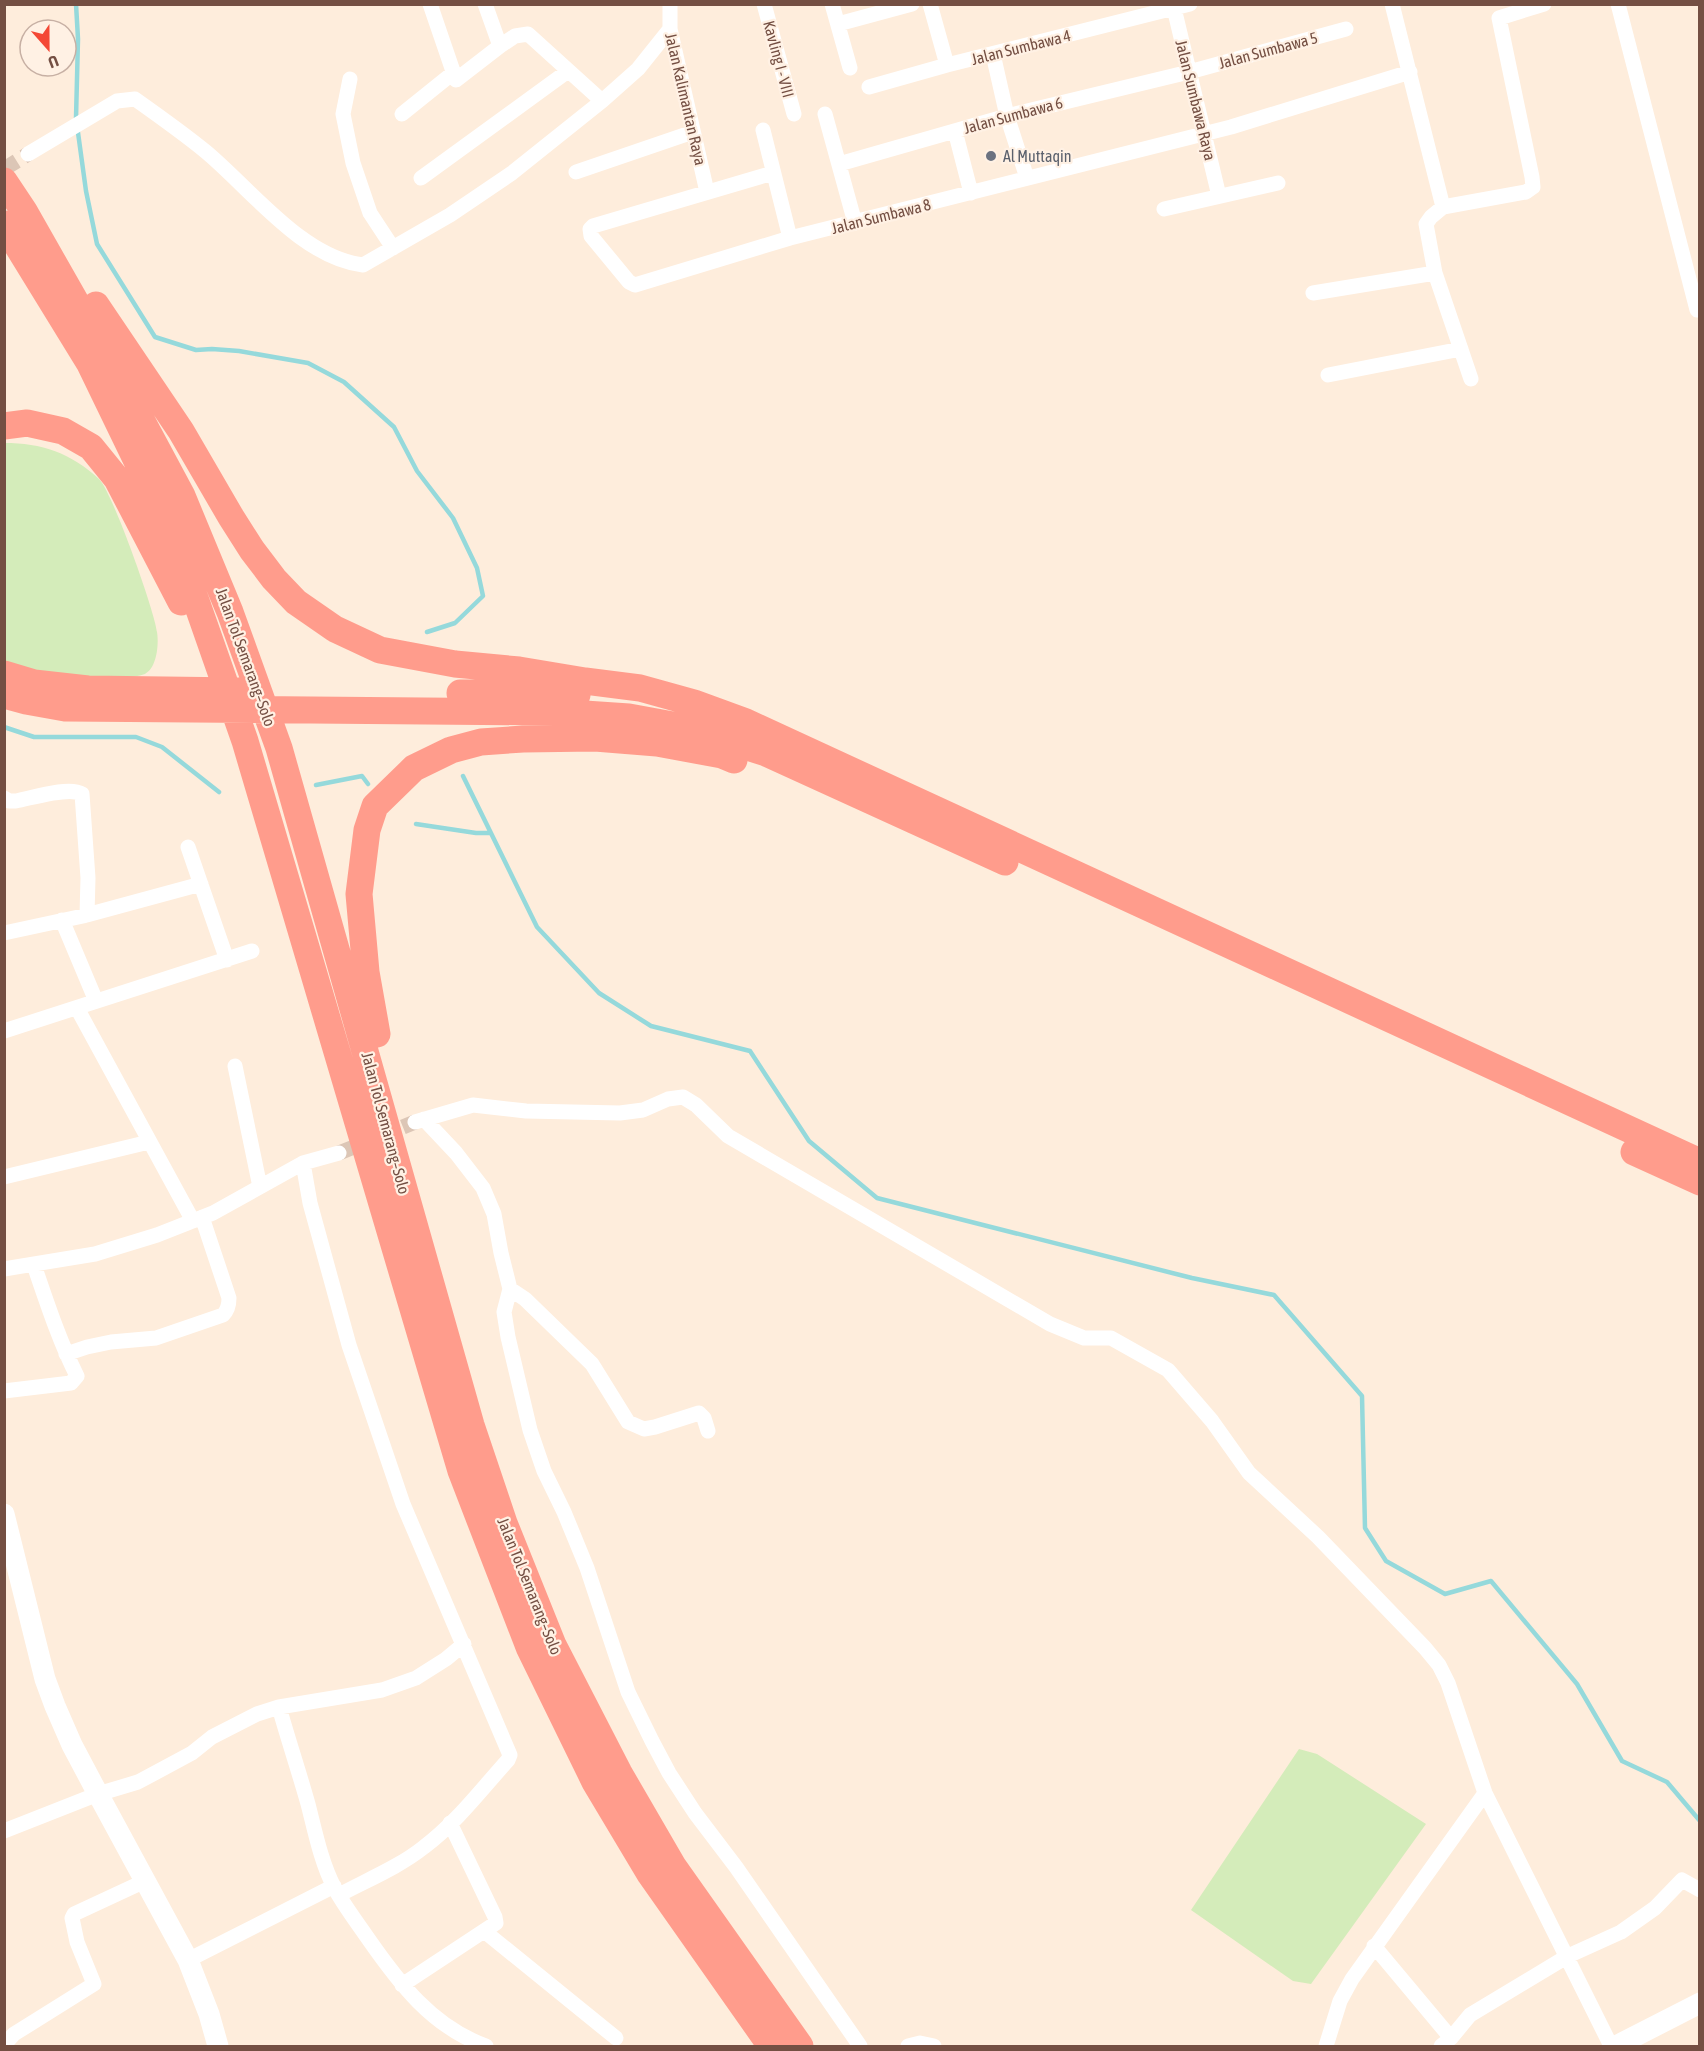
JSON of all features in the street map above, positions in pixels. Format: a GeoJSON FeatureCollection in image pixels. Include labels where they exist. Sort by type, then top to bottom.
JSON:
{"type":"FeatureCollection","features":[{"type":"Feature","properties":{"kind":"highway","name":"Jalan Tol Semarang–Solo"},"geometry":{"type":"LineString","coordinates":[[4,181],[14,218],[90,364],[165,519],[245,741],[458,1460],[529,1647],[595,1782],[650,1874],[771,2046]]}},
{"type":"Feature","properties":{"kind":"highway","name":"Jalan Tol Semarang–Solo"},"geometry":{"type":"LineString","coordinates":[[14,218],[115,370],[182,496],[252,670],[279,748],[482,1458],[504,1523],[553,1645],[619,1773],[673,1866],[800,2046]]}},
{"type":"Feature","properties":{"kind":"highway"},"geometry":{"type":"LineString","coordinates":[[14,218],[76,273],[181,431],[252,550],[274,579],[296,602],[335,629],[380,650],[455,664],[519,670],[640,688],[694,703],[746,722],[1700,1162]]}},
{"type":"Feature","properties":{"kind":"highway"},"geometry":{"type":"LineString","coordinates":[[4,426],[27,423],[63,431],[91,447],[117,479],[221,677]]}},
{"type":"Feature","properties":{"kind":"highway"},"geometry":{"type":"LineString","coordinates":[[4,674],[34,683],[88,688],[327,694],[546,693],[639,700],[746,722]]}},
{"type":"Feature","properties":{"kind":"highway"},"geometry":{"type":"LineString","coordinates":[[4,695],[65,708],[555,712],[629,717],[689,728],[766,753],[1700,1182]]}},
{"type":"Feature","properties":{"kind":"highway"},"geometry":{"type":"LineString","coordinates":[[408,1203],[366,972],[359,894],[367,830],[375,806],[414,768],[451,750],[482,742],[595,738],[657,743],[722,755],[778,777],[906,817]]}},
{"type":"Feature","properties":{"kind":"street"},"geometry":{"type":"LineString","coordinates":[[430,4],[455,79],[458,80],[515,36],[528,34],[602,101]]}},
{"type":"Feature","properties":{"kind":"street"},"geometry":{"type":"LineString","coordinates":[[485,4],[500,46]]}},
{"type":"Feature","properties":{"kind":"street","name":"Jalan Kalimantan Raya"},"geometry":{"type":"LineString","coordinates":[[670,4],[670,29],[707,192]]}},
{"type":"Feature","properties":{"kind":"street","name":"Kavling I - VIII"},"geometry":{"type":"LineString","coordinates":[[764,4],[794,114]]}},
{"type":"Feature","properties":{"kind":"street"},"geometry":{"type":"LineString","coordinates":[[832,4],[850,68]]}},
{"type":"Feature","properties":{"kind":"street"},"geometry":{"type":"LineString","coordinates":[[838,24],[912,4]]}},
{"type":"Feature","properties":{"kind":"street"},"geometry":{"type":"LineString","coordinates":[[930,4],[947,65]]}},
{"type":"Feature","properties":{"kind":"street","name":"Jalan Sumbawa 4"},"geometry":{"type":"LineString","coordinates":[[868,87],[1190,4]]}},
{"type":"Feature","properties":{"kind":"street"},"geometry":{"type":"LineString","coordinates":[[1392,4],[1443,207]]}},
{"type":"Feature","properties":{"kind":"street"},"geometry":{"type":"LineString","coordinates":[[1471,379],[1435,273],[1426,224],[1443,207],[1526,192],[1533,187],[1497,11],[1544,4]]}},
{"type":"Feature","properties":{"kind":"street"},"geometry":{"type":"LineString","coordinates":[[1618,4],[1696,291],[1697,310]]}},
{"type":"Feature","properties":{"kind":"street","name":"Jalan Sumbawa Raya"},"geometry":{"type":"LineString","coordinates":[[1174,7],[1219,196]]}},
{"type":"Feature","properties":{"kind":"street"},"geometry":{"type":"LineString","coordinates":[[28,154],[117,101],[135,99],[206,152],[298,237],[331,255],[363,265],[450,215],[512,173],[638,69],[670,29]]}},
{"type":"Feature","properties":{"kind":"street","name":"Jalan Sumbawa 5"},"geometry":{"type":"LineString","coordinates":[[1189,72],[1346,29]]}},
{"type":"Feature","properties":{"kind":"street"},"geometry":{"type":"LineString","coordinates":[[993,54],[1007,116],[1027,178]]}},
{"type":"Feature","properties":{"kind":"street"},"geometry":{"type":"LineString","coordinates":[[421,178],[568,71]]}},
{"type":"Feature","properties":{"kind":"street","name":"Jalan Sumbawa 6"},"geometry":{"type":"LineString","coordinates":[[839,164],[1007,116],[1189,72]]}},
{"type":"Feature","properties":{"kind":"street","name":"Jalan Sumbawa 8"},"geometry":{"type":"LineString","coordinates":[[707,192],[593,226],[590,229],[591,236],[629,282],[635,285],[790,238],[1205,134],[1410,72]]}},
{"type":"Feature","properties":{"kind":"street"},"geometry":{"type":"LineString","coordinates":[[402,114],[453,73]]}},
{"type":"Feature","properties":{"kind":"street"},"geometry":{"type":"LineString","coordinates":[[350,79],[344,114],[353,163],[370,213],[393,248]]}},
{"type":"Feature","properties":{"kind":"street"},"geometry":{"type":"LineString","coordinates":[[825,114],[855,222]]}},
{"type":"Feature","properties":{"kind":"street"},"geometry":{"type":"LineString","coordinates":[[763,130],[790,238]]}},
{"type":"Feature","properties":{"kind":"street"},"geometry":{"type":"LineString","coordinates":[[955,131],[971,193]]}},
{"type":"Feature","properties":{"kind":"street"},"geometry":{"type":"LineString","coordinates":[[576,172],[693,132]]}},
{"type":"Feature","properties":{"kind":"street"},"geometry":{"type":"LineString","coordinates":[[707,192],[773,173]]}},
{"type":"Feature","properties":{"kind":"street"},"geometry":{"type":"LineString","coordinates":[[1164,209],[1278,183]]}},
{"type":"Feature","properties":{"kind":"street"},"geometry":{"type":"LineString","coordinates":[[1313,293],[1435,273]]}},
{"type":"Feature","properties":{"kind":"street"},"geometry":{"type":"LineString","coordinates":[[1328,375],[1461,349]]}},
{"type":"Feature","properties":{"kind":"street"},"geometry":{"type":"LineString","coordinates":[[4,798],[16,801],[69,791],[82,794],[88,878],[87,915]]}},
{"type":"Feature","properties":{"kind":"street"},"geometry":{"type":"LineString","coordinates":[[188,847],[227,960]]}},
{"type":"Feature","properties":{"kind":"street"},"geometry":{"type":"LineString","coordinates":[[4,933],[87,915],[201,884]]}},
{"type":"Feature","properties":{"kind":"street"},"geometry":{"type":"LineString","coordinates":[[62,920],[96,1001]]}},
{"type":"Feature","properties":{"kind":"street"},"geometry":{"type":"LineString","coordinates":[[4,1031],[252,951]]}},
{"type":"Feature","properties":{"kind":"street"},"geometry":{"type":"LineString","coordinates":[[66,1354],[111,1342],[156,1338],[223,1315],[229,1306],[228,1298],[197,1219],[149,1142],[77,1008]]}},
{"type":"Feature","properties":{"kind":"street"},"geometry":{"type":"LineString","coordinates":[[235,1066],[260,1187]]}},
{"type":"Feature","properties":{"kind":"street"},"geometry":{"type":"LineString","coordinates":[[860,2046],[689,1803],[652,1741],[628,1692],[587,1568],[544,1471],[530,1430],[514,1368],[504,1312],[510,1289],[494,1214],[483,1188],[456,1153],[419,1121],[473,1105],[526,1111],[635,1112],[668,1099],[683,1097],[696,1105],[728,1136],[1050,1324],[1084,1338],[1111,1338],[1168,1370],[1212,1421],[1249,1473],[1318,1537],[1439,1665],[1448,1683],[1485,1793],[1613,2046],[1700,2003]]}},
{"type":"Feature","properties":{"kind":"street"},"geometry":{"type":"LineString","coordinates":[[4,1177],[149,1142]]}},
{"type":"Feature","properties":{"kind":"street"},"geometry":{"type":"LineString","coordinates":[[4,1269],[95,1254],[158,1235],[197,1219],[303,1163],[339,1153]]}},
{"type":"Feature","properties":{"kind":"street"},"geometry":{"type":"LineString","coordinates":[[188,1960],[411,1857],[450,1823],[508,1760],[510,1755],[403,1504],[349,1345],[310,1203],[303,1163]]}},
{"type":"Feature","properties":{"kind":"street"},"geometry":{"type":"LineString","coordinates":[[4,1391],[74,1381],[77,1376],[66,1354],[34,1265]]}},
{"type":"Feature","properties":{"kind":"street"},"geometry":{"type":"LineString","coordinates":[[510,1289],[525,1299],[592,1364],[628,1422],[644,1429],[699,1413],[704,1418],[708,1431]]}},
{"type":"Feature","properties":{"kind":"street"},"geometry":{"type":"LineString","coordinates":[[4,1514],[45,1679],[54,1706],[72,1745],[188,1960],[218,2046]]}},
{"type":"Feature","properties":{"kind":"street"},"geometry":{"type":"LineString","coordinates":[[4,1831],[98,1794],[138,1782],[192,1753],[212,1737],[230,1727],[279,1707],[359,1695],[398,1685],[430,1670],[464,1644]]}},
{"type":"Feature","properties":{"kind":"street"},"geometry":{"type":"LineString","coordinates":[[279,1707],[316,1835],[336,1890],[402,1985],[437,2020],[466,2039],[486,2046]]}},
{"type":"Feature","properties":{"kind":"street"},"geometry":{"type":"LineString","coordinates":[[1326,2046],[1340,2001],[1352,1978],[1485,1793]]}},
{"type":"Feature","properties":{"kind":"street"},"geometry":{"type":"LineString","coordinates":[[402,1985],[496,1923],[450,1823]]}},
{"type":"Feature","properties":{"kind":"street"},"geometry":{"type":"LineString","coordinates":[[1374,1946],[1446,2042],[1470,2015],[1568,1956],[1621,1932],[1655,1908],[1682,1880],[1700,1890]]}},
{"type":"Feature","properties":{"kind":"street"},"geometry":{"type":"LineString","coordinates":[[4,2045],[14,2034],[94,1984],[77,1942],[72,1918],[74,1914],[144,1881]]}},
{"type":"Feature","properties":{"kind":"street"},"geometry":{"type":"LineString","coordinates":[[484,1931],[616,2038]]}},
{"type":"Feature","properties":{"kind":"street"},"geometry":{"type":"LineString","coordinates":[[908,2046],[920,2043],[934,2046]]}},
{"type":"Feature","properties":{"kind":"green space"},"geometry":{"type":"Polygon","coordinates":[[[4,443],[31,445],[67,456],[99,479],[105,488],[132,552],[149,601],[158,637],[152,667],[145,674],[129,677],[81,677],[5,665],[4,443]]]}},
{"type":"Feature","properties":{"kind":"green space"},"geometry":{"type":"Polygon","coordinates":[[[1299,1749],[1317,1754],[1426,1824],[1311,1984],[1293,1981],[1191,1910],[1299,1749]]]}},
{"type":"Feature","properties":{"kind":"waterway"},"geometry":{"type":"LineString","coordinates":[[76,4],[78,39],[76,118],[86,191],[97,244],[155,337],[196,350],[239,351],[308,363],[344,382],[394,427],[417,471],[453,518],[477,568],[483,596],[455,623],[427,632]]}},
{"type":"Feature","properties":{"kind":"waterway"},"geometry":{"type":"LineString","coordinates":[[4,727],[34,737],[136,737],[162,747],[219,792]]}},
{"type":"Feature","properties":{"kind":"waterway"},"geometry":{"type":"LineString","coordinates":[[316,785],[362,776],[368,784]]}},
{"type":"Feature","properties":{"kind":"waterway"},"geometry":{"type":"LineString","coordinates":[[463,776],[537,927],[599,993],[651,1026],[750,1051],[809,1141],[877,1198],[1192,1278],[1274,1295],[1362,1396],[1365,1528],[1386,1561],[1445,1594],[1491,1581],[1577,1684],[1622,1761],[1667,1782],[1700,1821]]}},
{"type":"Feature","properties":{"kind":"waterway"},"geometry":{"type":"LineString","coordinates":[[416,824],[489,833]]}},
{"type":"Feature","properties":{"kind":"tunnel"},"geometry":{"type":"LineString","coordinates":[[4,169],[28,154]]}},
{"type":"Feature","properties":{"kind":"tunnel"},"geometry":{"type":"LineString","coordinates":[[339,1153],[415,1122]]}},
{"type":"Feature","properties":{"kind":"place","name":"Al Muttaqin"},"geometry":{"type":"Point","coordinates":[991,156]}}]}
